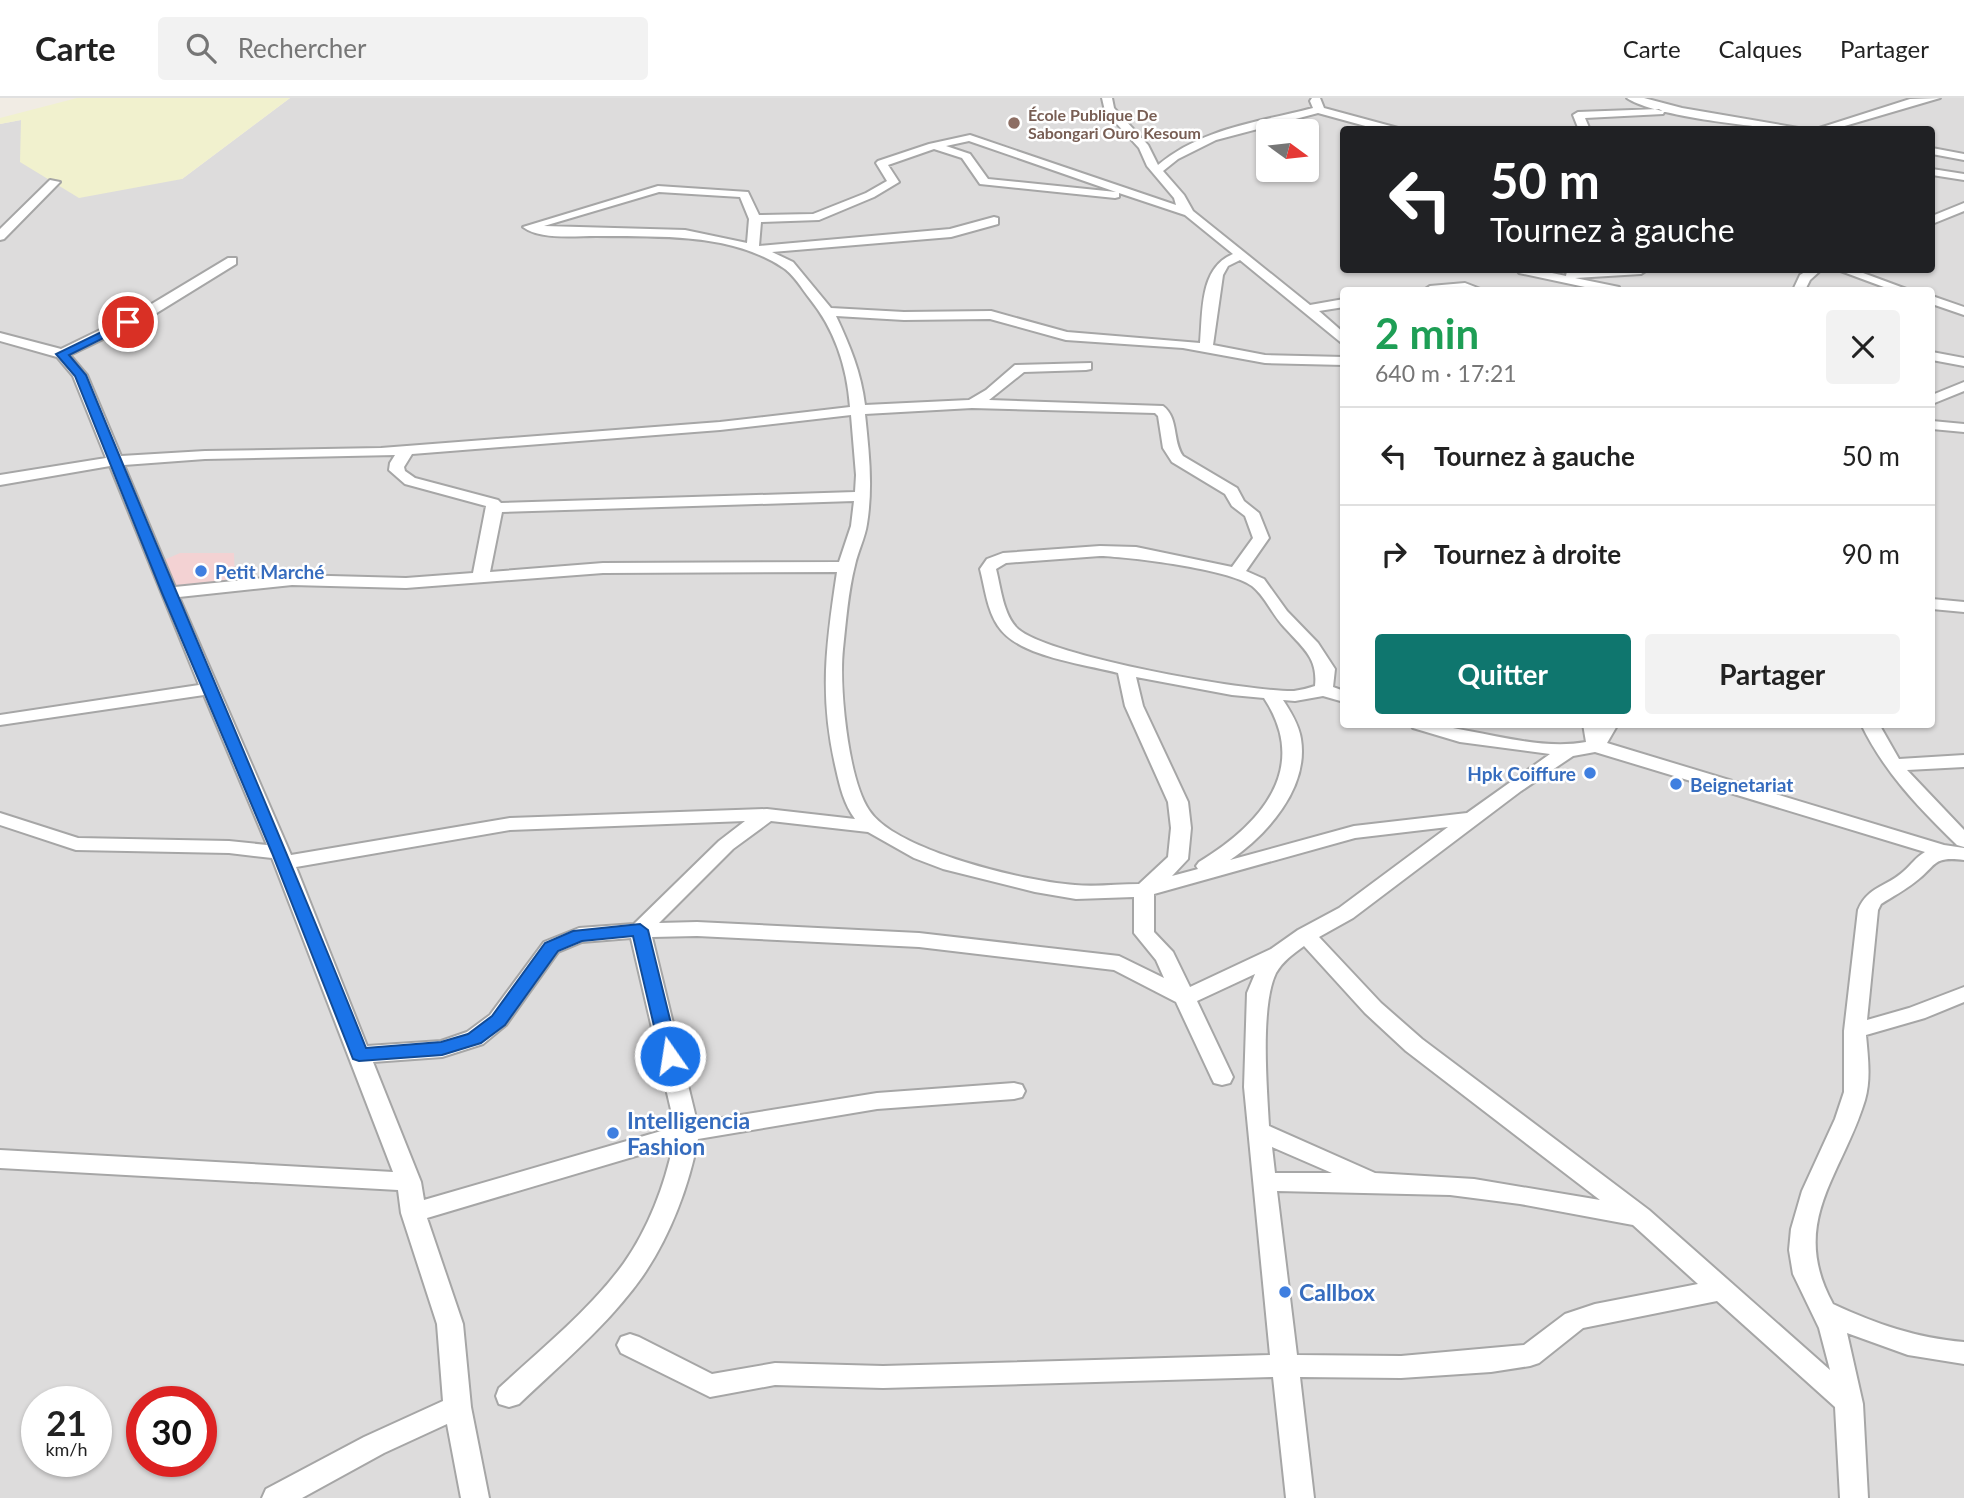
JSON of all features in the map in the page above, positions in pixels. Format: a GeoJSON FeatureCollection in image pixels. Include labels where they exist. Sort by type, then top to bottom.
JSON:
{"type":"FeatureCollection","features":[{"type":"Feature","properties":{"kind":"street"},"geometry":{"type":"LineString","coordinates":[[1107,98],[1109,109],[1144,147],[1152,164],[1180,197],[1182,205],[1189,213],[1239,256],[1340,334]]}},
{"type":"Feature","properties":{"kind":"street"},"geometry":{"type":"LineString","coordinates":[[1158,170],[1166,162],[1196,145],[1324,98]]}},
{"type":"Feature","properties":{"kind":"street"},"geometry":{"type":"LineString","coordinates":[[1632,98],[1681,111],[1779,126]]}},
{"type":"Feature","properties":{"kind":"street"},"geometry":{"type":"LineString","coordinates":[[1831,126],[1910,102],[1935,98]]}},
{"type":"Feature","properties":{"kind":"street"},"geometry":{"type":"LineString","coordinates":[[1316,102],[1383,126]]}},
{"type":"Feature","properties":{"kind":"street"},"geometry":{"type":"LineString","coordinates":[[1583,126],[1578,115],[1681,111]]}},
{"type":"Feature","properties":{"kind":"street"},"geometry":{"type":"LineString","coordinates":[[755,219],[815,217],[870,195],[893,182],[882,163],[933,146],[970,138],[1189,213]]}},
{"type":"Feature","properties":{"kind":"street"},"geometry":{"type":"LineString","coordinates":[[933,146],[966,156],[984,183],[1147,198],[1180,197]]}},
{"type":"Feature","properties":{"kind":"street"},"geometry":{"type":"LineString","coordinates":[[1935,152],[1964,157]]}},
{"type":"Feature","properties":{"kind":"street"},"geometry":{"type":"LineString","coordinates":[[1935,172],[1964,177]]}},
{"type":"Feature","properties":{"kind":"street"},"geometry":{"type":"LineString","coordinates":[[0,236],[54,182]]}},
{"type":"Feature","properties":{"kind":"street"},"geometry":{"type":"LineString","coordinates":[[755,249],[755,219],[744,194],[657,189],[598,209],[529,227],[555,232],[685,234],[755,249],[789,265],[827,312],[848,356],[855,380],[864,475],[859,526],[846,567],[834,651],[835,692],[840,745],[852,796],[861,814],[873,827],[921,854],[979,874],[1076,892],[1144,890],[1194,874],[1354,832],[1473,818]]}},
{"type":"Feature","properties":{"kind":"street"},"geometry":{"type":"LineString","coordinates":[[1935,219],[1964,207]]}},
{"type":"Feature","properties":{"kind":"street"},"geometry":{"type":"LineString","coordinates":[[755,249],[951,233],[994,221]]}},
{"type":"Feature","properties":{"kind":"street"},"geometry":{"type":"LineString","coordinates":[[1206,347],[1209,311],[1217,274],[1228,260],[1239,256]]}},
{"type":"Feature","properties":{"kind":"street"},"geometry":{"type":"LineString","coordinates":[[62,354],[150,311],[232,261]]}},
{"type":"Feature","properties":{"kind":"street"},"geometry":{"type":"LineString","coordinates":[[1536,273],[1600,287]]}},
{"type":"Feature","properties":{"kind":"street"},"geometry":{"type":"LineString","coordinates":[[1549,276],[1595,273]]}},
{"type":"Feature","properties":{"kind":"street"},"geometry":{"type":"LineString","coordinates":[[1800,287],[1804,278],[1811,273]]}},
{"type":"Feature","properties":{"kind":"street"},"geometry":{"type":"LineString","coordinates":[[1853,273],[1894,287]]}},
{"type":"Feature","properties":{"kind":"street"},"geometry":{"type":"LineString","coordinates":[[1935,301],[1962,308]]}},
{"type":"Feature","properties":{"kind":"street"},"geometry":{"type":"LineString","coordinates":[[1307,309],[1340,304]]}},
{"type":"Feature","properties":{"kind":"street"},"geometry":{"type":"LineString","coordinates":[[827,312],[904,316],[990,315],[1066,336],[1206,347],[1265,359],[1340,361]]}},
{"type":"Feature","properties":{"kind":"street"},"geometry":{"type":"LineString","coordinates":[[0,337],[62,354],[80,375],[282,858],[409,1182],[413,1213],[450,1324],[457,1407],[475,1498]]}},
{"type":"Feature","properties":{"kind":"street"},"geometry":{"type":"LineString","coordinates":[[1935,357],[1964,362]]}},
{"type":"Feature","properties":{"kind":"street"},"geometry":{"type":"LineString","coordinates":[[972,404],[991,393],[1020,368],[1064,364],[1086,366]]}},
{"type":"Feature","properties":{"kind":"street"},"geometry":{"type":"LineString","coordinates":[[1935,399],[1964,386]]}},
{"type":"Feature","properties":{"kind":"street"},"geometry":{"type":"LineString","coordinates":[[0,480],[114,461],[205,454],[408,450],[720,426],[858,410],[972,404],[1158,409],[1165,414],[1170,447],[1177,459],[1232,491],[1237,503],[1251,513],[1257,524],[1261,538],[1236,573]]}},
{"type":"Feature","properties":{"kind":"street"},"geometry":{"type":"LineString","coordinates":[[1935,425],[1964,428]]}},
{"type":"Feature","properties":{"kind":"street"},"geometry":{"type":"LineString","coordinates":[[408,450],[398,461],[396,468],[399,476],[493,503],[495,508],[481,575]]}},
{"type":"Feature","properties":{"kind":"street"},"geometry":{"type":"LineString","coordinates":[[495,508],[863,496]]}},
{"type":"Feature","properties":{"kind":"street"},"geometry":{"type":"LineString","coordinates":[[1324,690],[1326,669],[1312,646],[1281,615],[1258,583],[1236,573],[1136,552],[1003,558],[993,562],[988,569],[1005,624],[1018,639],[1035,646],[1192,684],[1270,695],[1295,696],[1324,690],[1340,696]]}},
{"type":"Feature","properties":{"kind":"street"},"geometry":{"type":"LineString","coordinates":[[169,593],[292,580],[406,583],[481,575],[603,568],[846,567]]}},
{"type":"Feature","properties":{"kind":"street"},"geometry":{"type":"LineString","coordinates":[[1935,604],[1964,607]]}},
{"type":"Feature","properties":{"kind":"street"},"geometry":{"type":"LineString","coordinates":[[1126,670],[1134,706],[1181,813],[1178,859],[1144,890],[1144,933],[1165,957],[1222,1077]]}},
{"type":"Feature","properties":{"kind":"street"},"geometry":{"type":"LineString","coordinates":[[0,720],[210,689]]}},
{"type":"Feature","properties":{"kind":"street"},"geometry":{"type":"LineString","coordinates":[[1194,874],[1230,851],[1257,829],[1286,784],[1293,761],[1292,737],[1283,713],[1270,695]]}},
{"type":"Feature","properties":{"kind":"street"},"geometry":{"type":"LineString","coordinates":[[1433,728],[1460,736],[1567,751]]}},
{"type":"Feature","properties":{"kind":"street"},"geometry":{"type":"LineString","coordinates":[[1872,728],[1893,765],[1964,841]]}},
{"type":"Feature","properties":{"kind":"street"},"geometry":{"type":"LineString","coordinates":[[1185,998],[1279,954],[1305,935],[1346,913],[1473,818],[1594,735],[1942,851],[1964,854]]}},
{"type":"Feature","properties":{"kind":"street"},"geometry":{"type":"LineString","coordinates":[[1893,765],[1964,761]]}},
{"type":"Feature","properties":{"kind":"street"},"geometry":{"type":"LineString","coordinates":[[0,819],[76,844],[229,847],[282,858],[510,824],[593,819],[767,815],[873,827]]}},
{"type":"Feature","properties":{"kind":"street"},"geometry":{"type":"LineString","coordinates":[[640,930],[726,845],[767,815]]}},
{"type":"Feature","properties":{"kind":"street"},"geometry":{"type":"LineString","coordinates":[[1854,1498],[1850,1404],[1836,1338],[1802,1267],[1801,1249],[1816,1180],[1853,1101],[1857,1082],[1855,1031],[1868,910],[1872,900],[1911,876],[1921,863],[1942,851]]}},
{"type":"Feature","properties":{"kind":"street"},"geometry":{"type":"LineString","coordinates":[[359,1055],[442,1049],[475,1038],[498,1020],[551,947],[579,935],[640,930],[697,929],[919,940],[1119,963],[1185,998]]}},
{"type":"Feature","properties":{"kind":"street"},"geometry":{"type":"LineString","coordinates":[[509,1396],[593,1317],[633,1270],[678,1179],[688,1132],[640,930]]}},
{"type":"Feature","properties":{"kind":"street"},"geometry":{"type":"LineString","coordinates":[[1305,935],[1373,1008],[1414,1045],[1640,1216],[1850,1404]]}},
{"type":"Feature","properties":{"kind":"street"},"geometry":{"type":"LineString","coordinates":[[1279,954],[1267,970],[1258,993],[1255,1087],[1300,1498]]}},
{"type":"Feature","properties":{"kind":"street"},"geometry":{"type":"LineString","coordinates":[[1855,1031],[1929,1009],[1964,994]]}},
{"type":"Feature","properties":{"kind":"street"},"geometry":{"type":"LineString","coordinates":[[413,1213],[688,1132],[877,1101],[1014,1091]]}},
{"type":"Feature","properties":{"kind":"street"},"geometry":{"type":"LineString","coordinates":[[1258,1131],[1376,1181]]}},
{"type":"Feature","properties":{"kind":"street"},"geometry":{"type":"LineString","coordinates":[[0,1159],[409,1182]]}},
{"type":"Feature","properties":{"kind":"street"},"geometry":{"type":"LineString","coordinates":[[1264,1182],[1376,1181],[1452,1186],[1531,1196],[1640,1216]]}},
{"type":"Feature","properties":{"kind":"street"},"geometry":{"type":"LineString","coordinates":[[629,1345],[710,1386],[775,1374],[883,1377],[1285,1365],[1401,1367],[1491,1361],[1530,1354],[1574,1321],[1595,1314],[1722,1290]]}},
{"type":"Feature","properties":{"kind":"street"},"geometry":{"type":"LineString","coordinates":[[1824,1311],[1881,1338],[1911,1347],[1964,1353]]}},
{"type":"Feature","properties":{"kind":"street"},"geometry":{"type":"LineString","coordinates":[[275,1498],[374,1445],[457,1407]]}},
{"type":"Feature","properties":{"kind":"shaded area"},"geometry":{"type":"Polygon","coordinates":[[[290,98],[1964,98],[1964,1498],[0,1498],[0,124],[21,120],[182,179],[290,98]]]}},
{"type":"Feature","properties":{"kind":"shaded area","name":"Petit Marché"},"geometry":{"type":"Polygon","coordinates":[[[180,553],[234,553],[235,582],[175,590],[164,560],[180,553]]]}},
{"type":"Feature","properties":{"kind":"green space"},"geometry":{"type":"Polygon","coordinates":[[[77,98],[290,98],[182,179],[79,198],[20,162],[21,120],[0,124],[0,118],[77,98]]]}},
{"type":"Feature","properties":{"kind":"place","name":"École Publique De Sabongari Ouro Kesoum"},"geometry":{"type":"Point","coordinates":[1014,123]}},
{"type":"Feature","properties":{"kind":"place","name":"Petit Marché"},"geometry":{"type":"Point","coordinates":[201,571]}},
{"type":"Feature","properties":{"kind":"place","name":"Hpk Coiffure"},"geometry":{"type":"Point","coordinates":[1590,773]}},
{"type":"Feature","properties":{"kind":"place","name":"Beignetariat"},"geometry":{"type":"Point","coordinates":[1676,784]}},
{"type":"Feature","properties":{"kind":"place","name":"Intelligencia Fashion"},"geometry":{"type":"Point","coordinates":[613,1133]}},
{"type":"Feature","properties":{"kind":"place","name":"Callbox"},"geometry":{"type":"Point","coordinates":[1285,1292]}},
{"type":"Feature","properties":{"kind":"route"},"geometry":{"type":"LineString","coordinates":[[128,322],[62,354],[80,375],[280,853],[359,1055],[442,1049],[475,1038],[498,1020],[551,947],[579,935],[640,930],[670,1056]]}}]}
